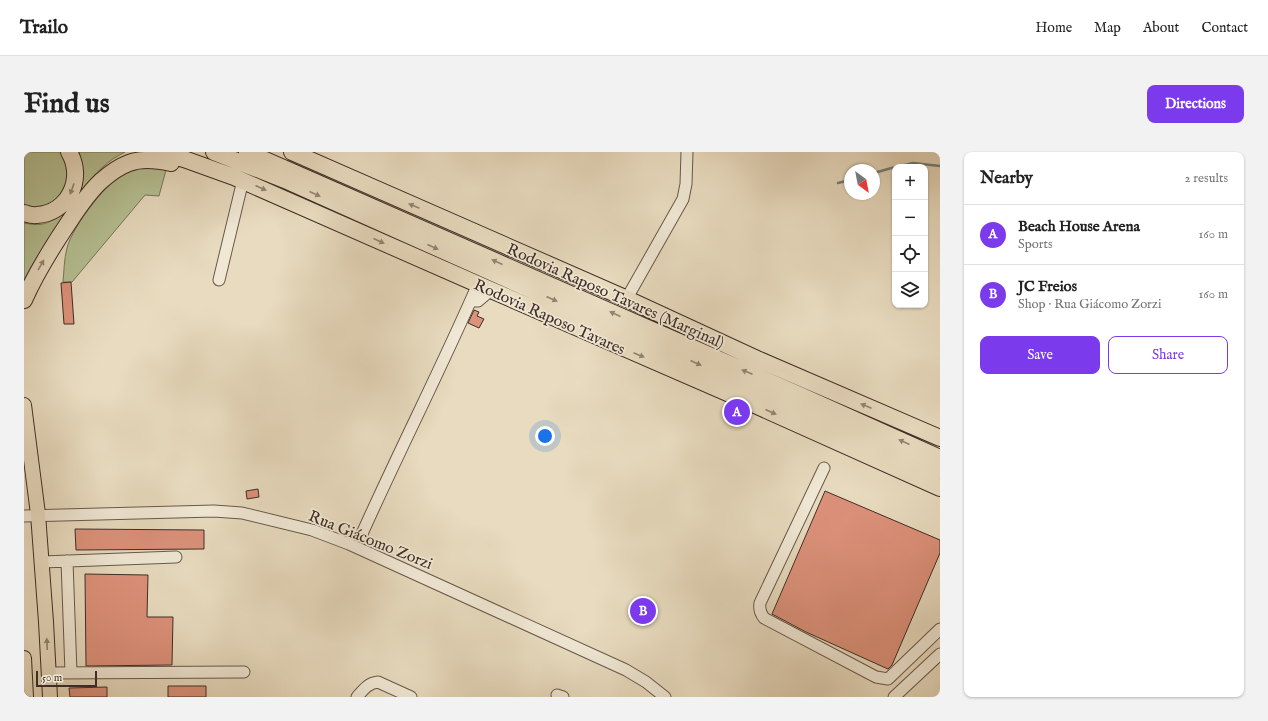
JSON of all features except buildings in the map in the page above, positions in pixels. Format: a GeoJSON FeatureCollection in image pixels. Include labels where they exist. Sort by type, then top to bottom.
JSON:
{"type":"FeatureCollection","features":[{"type":"Feature","properties":{"kind":"highway"},"geometry":{"type":"LineString","coordinates":[[24,213],[35,216],[48,213],[60,206],[69,197],[74,185],[76,171],[75,164],[69,152]]}},
{"type":"Feature","properties":{"kind":"highway","name":"Rodovia Raposo Tavares"},"geometry":{"type":"LineString","coordinates":[[158,152],[184,159],[239,178],[940,488]]}},
{"type":"Feature","properties":{"kind":"highway","name":"Rodovia Raposo Tavares"},"geometry":{"type":"LineString","coordinates":[[214,152],[285,180],[867,440],[940,471]]}},
{"type":"Feature","properties":{"kind":"highway","name":"Rodovia Raposo Tavares"},"geometry":{"type":"LineString","coordinates":[[247,152],[940,458]]}},
{"type":"Feature","properties":{"kind":"highway","name":"Rodovia Raposo Tavares (Marginal)"},"geometry":{"type":"LineString","coordinates":[[292,152],[627,298],[757,359],[940,438]]}},
{"type":"Feature","properties":{"kind":"highway"},"geometry":{"type":"LineString","coordinates":[[24,300],[46,256],[78,208],[99,183],[119,168],[139,161],[158,160],[239,178]]}},
{"type":"Feature","properties":{"kind":"main road"},"geometry":{"type":"LineString","coordinates":[[24,412],[38,514],[50,697]]}},
{"type":"Feature","properties":{"kind":"main road"},"geometry":{"type":"LineString","coordinates":[[24,658],[26,697]]}},
{"type":"Feature","properties":{"kind":"street"},"geometry":{"type":"LineString","coordinates":[[627,298],[683,199],[686,184],[687,152]]}},
{"type":"Feature","properties":{"kind":"street"},"geometry":{"type":"LineString","coordinates":[[219,280],[239,178]]}},
{"type":"Feature","properties":{"kind":"street"},"geometry":{"type":"LineString","coordinates":[[361,536],[470,301],[484,287]]}},
{"type":"Feature","properties":{"kind":"street"},"geometry":{"type":"LineString","coordinates":[[824,468],[760,603],[759,609],[761,614],[764,618],[876,677],[888,679],[940,629]]}},
{"type":"Feature","properties":{"kind":"street","name":"Rua Giácomo Zorzi"},"geometry":{"type":"LineString","coordinates":[[24,516],[38,514],[214,511],[242,513],[312,530],[364,551],[620,667],[646,682],[666,697]]}},
{"type":"Feature","properties":{"kind":"street"},"geometry":{"type":"LineString","coordinates":[[42,562],[176,558]]}},
{"type":"Feature","properties":{"kind":"street"},"geometry":{"type":"LineString","coordinates":[[67,561],[71,673]]}},
{"type":"Feature","properties":{"kind":"street"},"geometry":{"type":"LineString","coordinates":[[894,697],[940,654]]}},
{"type":"Feature","properties":{"kind":"street"},"geometry":{"type":"LineString","coordinates":[[49,673],[244,672]]}},
{"type":"Feature","properties":{"kind":"street"},"geometry":{"type":"LineString","coordinates":[[357,697],[366,686],[373,682],[378,682],[411,697]]}},
{"type":"Feature","properties":{"kind":"green space"},"geometry":{"type":"Polygon","coordinates":[[[24,152],[63,152],[70,178],[59,200],[39,209],[24,207],[24,152]]]}},
{"type":"Feature","properties":{"kind":"green space"},"geometry":{"type":"Polygon","coordinates":[[[79,152],[125,152],[102,168],[82,190],[36,259],[24,281],[24,223],[47,223],[53,220],[57,215],[81,177],[82,168],[79,152]]]}},
{"type":"Feature","properties":{"kind":"green space"},"geometry":{"type":"Polygon","coordinates":[[[152,167],[166,170],[159,196],[145,195],[72,282],[63,282],[65,257],[70,239],[92,204],[121,175],[130,170],[152,167]]]}},
{"type":"Feature","properties":{"kind":"waterway"},"geometry":{"type":"LineString","coordinates":[[909,164],[922,164]]}},
{"type":"Feature","properties":{"kind":"waterway"},"geometry":{"type":"LineString","coordinates":[[928,165],[940,166]]}},
{"type":"Feature","properties":{"kind":"waterway"},"geometry":{"type":"LineString","coordinates":[[880,171],[892,168]]}},
{"type":"Feature","properties":{"kind":"waterway"},"geometry":{"type":"LineString","coordinates":[[838,183],[844,182]]}},
{"type":"Feature","properties":{"kind":"place","name":"Beach House Arena"},"geometry":{"type":"Point","coordinates":[737,412]}},
{"type":"Feature","properties":{"kind":"place","name":"JC Freios"},"geometry":{"type":"Point","coordinates":[643,611]}}]}
